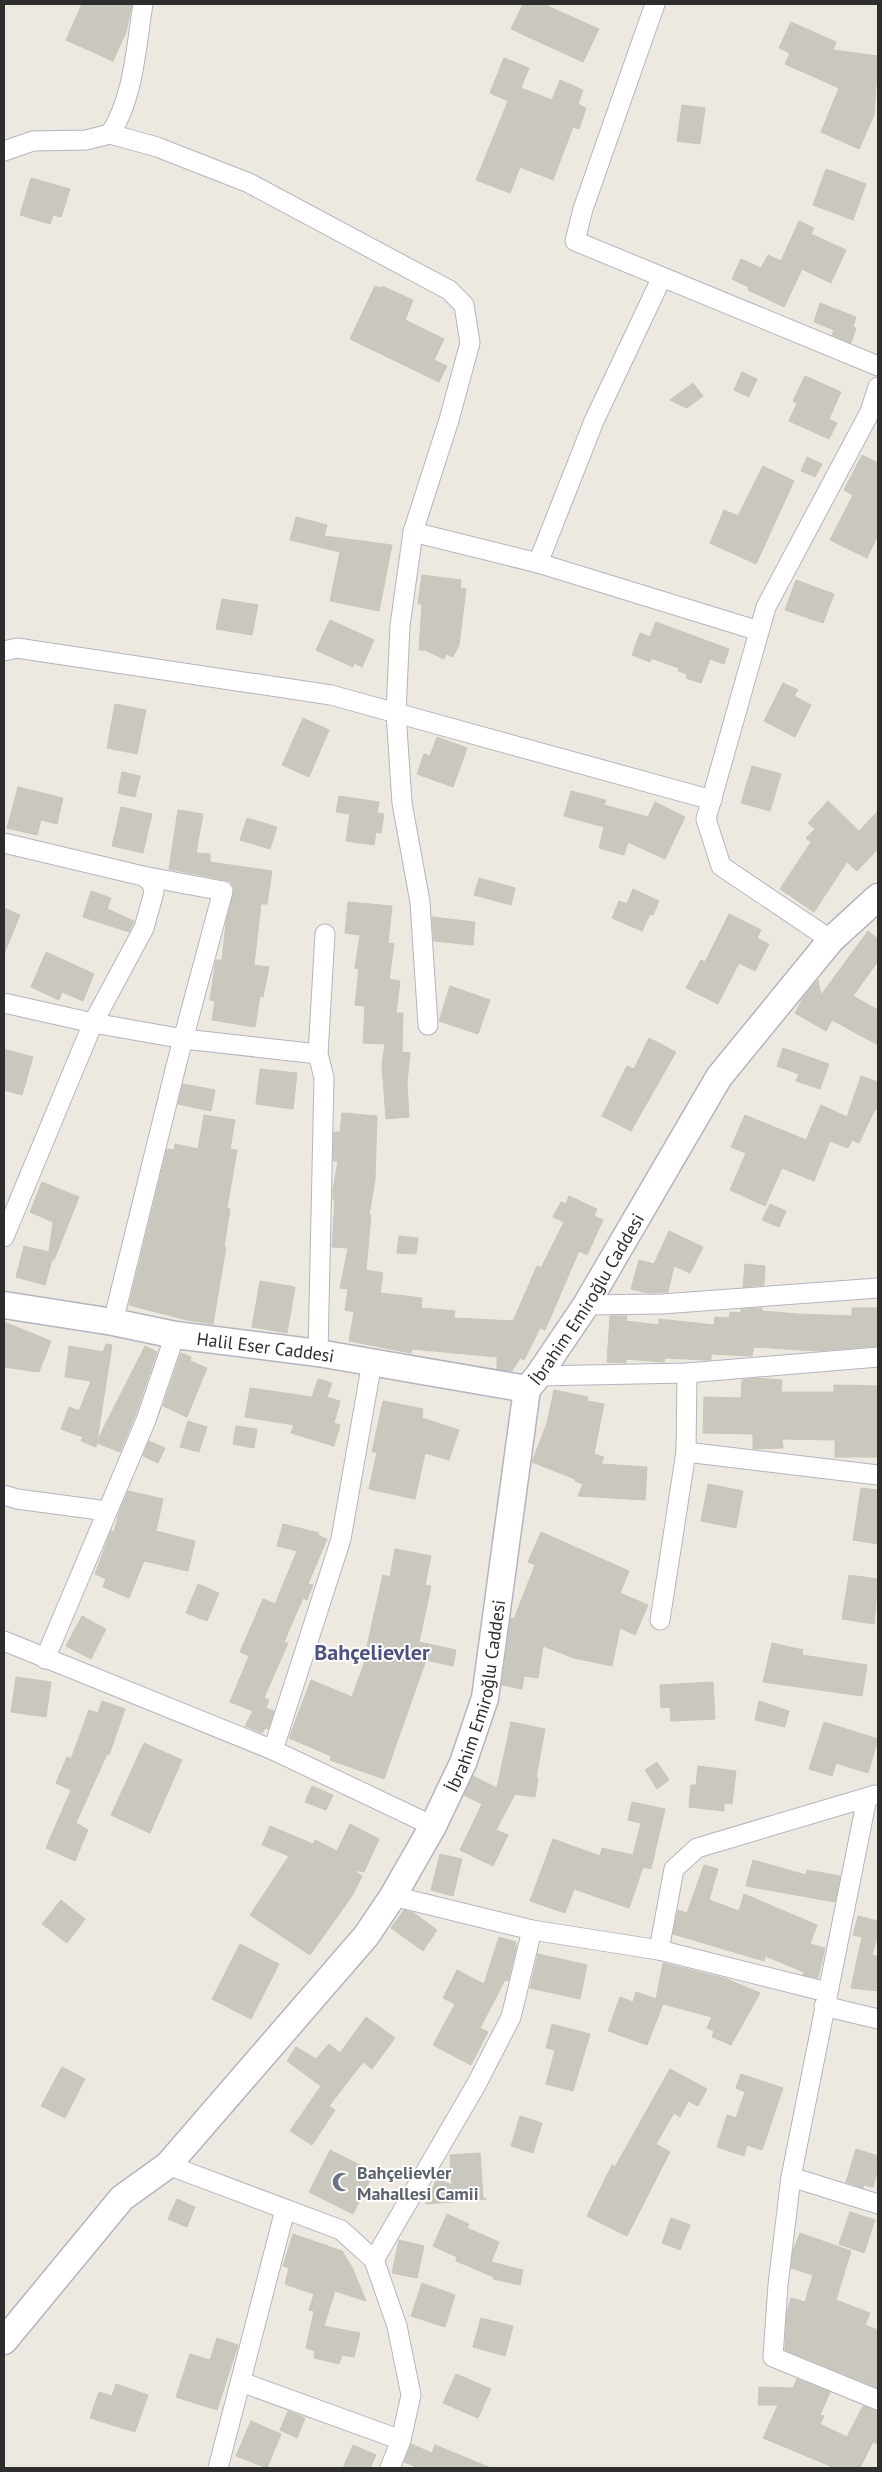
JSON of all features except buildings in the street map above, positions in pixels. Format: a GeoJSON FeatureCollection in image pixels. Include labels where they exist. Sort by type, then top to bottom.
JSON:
{"type":"FeatureCollection","features":[{"type":"Feature","properties":{"kind":"street"},"geometry":{"type":"LineString","coordinates":[[110,134],[120,119],[130,86],[143,4]]}},
{"type":"Feature","properties":{"kind":"street"},"geometry":{"type":"LineString","coordinates":[[655,4],[583,209],[575,241],[878,366]]}},
{"type":"Feature","properties":{"kind":"street"},"geometry":{"type":"LineString","coordinates":[[4,151],[33,141],[86,140],[110,134],[156,147],[249,183],[450,290],[464,305],[470,343],[449,420],[413,532],[400,626],[396,713],[402,803],[420,902],[428,1025]]}},
{"type":"Feature","properties":{"kind":"street"},"geometry":{"type":"LineString","coordinates":[[538,563],[594,421],[662,278]]}},
{"type":"Feature","properties":{"kind":"street"},"geometry":{"type":"LineString","coordinates":[[831,940],[721,866],[706,819],[766,607],[870,412],[878,387]]}},
{"type":"Feature","properties":{"kind":"street"},"geometry":{"type":"LineString","coordinates":[[413,532],[538,563],[759,631]]}},
{"type":"Feature","properties":{"kind":"street"},"geometry":{"type":"LineString","coordinates":[[4,651],[17,648],[331,695],[712,800]]}},
{"type":"Feature","properties":{"kind":"street"},"geometry":{"type":"LineString","coordinates":[[4,843],[143,876],[223,891],[112,1322]]}},
{"type":"Feature","properties":{"kind":"street"},"geometry":{"type":"LineString","coordinates":[[4,1237],[93,1023],[144,928],[154,892],[152,883],[143,876]]}},
{"type":"Feature","properties":{"kind":"street","name":"İbrahim Emiroğlu Caddesi"},"geometry":{"type":"LineString","coordinates":[[4,2341],[122,2198],[168,2165],[366,1936],[393,1896],[433,1826],[463,1763],[485,1698],[532,1382],[586,1305],[719,1077],[831,940],[878,897]]}},
{"type":"Feature","properties":{"kind":"street"},"geometry":{"type":"LineString","coordinates":[[318,1353],[324,1078],[318,1054],[326,934]]}},
{"type":"Feature","properties":{"kind":"street"},"geometry":{"type":"LineString","coordinates":[[4,1003],[93,1023],[184,1039],[318,1054]]}},
{"type":"Feature","properties":{"kind":"street"},"geometry":{"type":"LineString","coordinates":[[586,1305],[662,1304],[878,1288]]}},
{"type":"Feature","properties":{"kind":"street","name":"Halil Eser Caddesi"},"geometry":{"type":"LineString","coordinates":[[4,1305],[112,1322],[176,1335],[532,1382]]}},
{"type":"Feature","properties":{"kind":"street"},"geometry":{"type":"LineString","coordinates":[[45,1659],[146,1420],[176,1335]]}},
{"type":"Feature","properties":{"kind":"street"},"geometry":{"type":"LineString","coordinates":[[532,1382],[687,1373],[878,1357]]}},
{"type":"Feature","properties":{"kind":"street"},"geometry":{"type":"LineString","coordinates":[[273,1750],[341,1539],[372,1362]]}},
{"type":"Feature","properties":{"kind":"street"},"geometry":{"type":"LineString","coordinates":[[660,1620],[686,1452],[687,1373]]}},
{"type":"Feature","properties":{"kind":"street"},"geometry":{"type":"LineString","coordinates":[[686,1452],[878,1475]]}},
{"type":"Feature","properties":{"kind":"street"},"geometry":{"type":"LineString","coordinates":[[4,1495],[16,1500],[107,1511]]}},
{"type":"Feature","properties":{"kind":"street"},"geometry":{"type":"LineString","coordinates":[[4,1641],[273,1750],[433,1826]]}},
{"type":"Feature","properties":{"kind":"street"},"geometry":{"type":"LineString","coordinates":[[659,1950],[674,1869],[697,1848],[872,1796],[825,1999],[791,2178],[778,2285],[773,2357],[878,2400]]}},
{"type":"Feature","properties":{"kind":"street"},"geometry":{"type":"LineString","coordinates":[[393,1896],[532,1930],[659,1950],[825,1999],[878,2019]]}},
{"type":"Feature","properties":{"kind":"street"},"geometry":{"type":"LineString","coordinates":[[374,2260],[476,2085],[511,2017],[532,1930]]}},
{"type":"Feature","properties":{"kind":"street"},"geometry":{"type":"LineString","coordinates":[[168,2165],[341,2230],[374,2260],[397,2326],[411,2395],[400,2440],[390,2468]]}},
{"type":"Feature","properties":{"kind":"street"},"geometry":{"type":"LineString","coordinates":[[791,2178],[878,2204]]}},
{"type":"Feature","properties":{"kind":"street"},"geometry":{"type":"LineString","coordinates":[[218,2468],[285,2210]]}},
{"type":"Feature","properties":{"kind":"street"},"geometry":{"type":"LineString","coordinates":[[241,2382],[400,2440]]}},
{"type":"Feature","properties":{"kind":"place","name":"Bahçelievler Mahallesi Camii"},"geometry":{"type":"Point","coordinates":[342,2182]}},
{"type":"Feature","properties":{"kind":"district","name":"Bahçelievler"},"geometry":{"type":"Point","coordinates":[372,1652]}}]}
